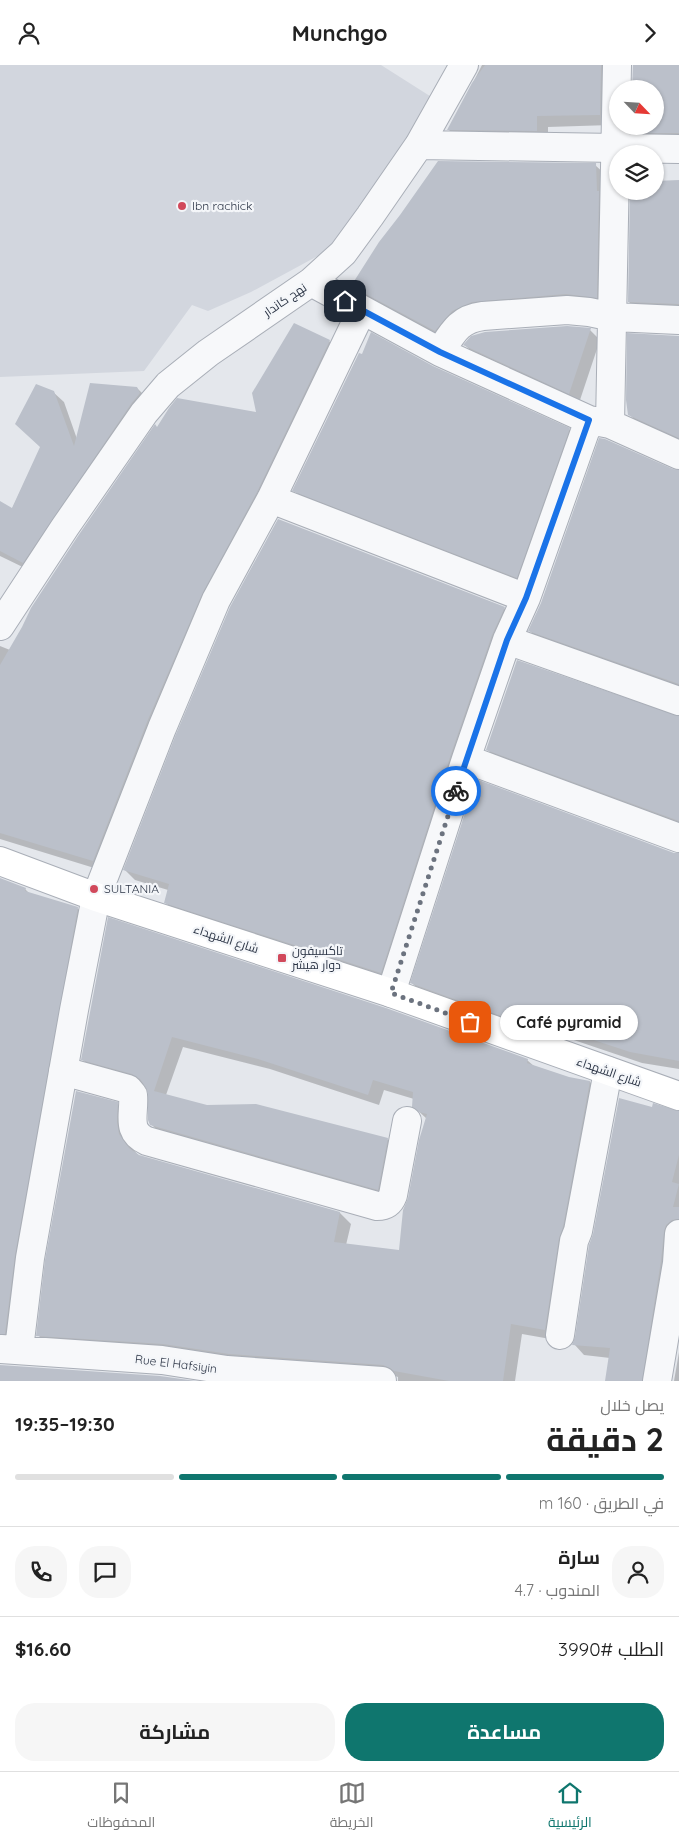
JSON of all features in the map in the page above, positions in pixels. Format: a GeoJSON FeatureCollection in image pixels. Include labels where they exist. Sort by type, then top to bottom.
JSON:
{"type":"FeatureCollection","features":[{"type":"Feature","properties":{"kind":"street"},"geometry":{"type":"LineString","coordinates":[[312,282],[343,253],[419,145],[464,65]]}},
{"type":"Feature","properties":{"kind":"street"},"geometry":{"type":"LineString","coordinates":[[617,65],[617,145]]}},
{"type":"Feature","properties":{"kind":"street"},"geometry":{"type":"LineString","coordinates":[[419,145],[609,147]]}},
{"type":"Feature","properties":{"kind":"street"},"geometry":{"type":"LineString","coordinates":[[664,149],[679,149]]}},
{"type":"Feature","properties":{"kind":"street"},"geometry":{"type":"LineString","coordinates":[[391,993],[466,759],[507,640],[600,422],[613,317],[616,200]]}},
{"type":"Feature","properties":{"kind":"street","name":"نهج كاندار"},"geometry":{"type":"LineString","coordinates":[[0,626],[65,527],[139,421],[168,385],[208,353],[312,282],[440,352],[679,455]]}},
{"type":"Feature","properties":{"kind":"street"},"geometry":{"type":"LineString","coordinates":[[9,1349],[30,1258],[96,897],[162,727],[216,600],[271,499],[362,310]]}},
{"type":"Feature","properties":{"kind":"street"},"geometry":{"type":"LineString","coordinates":[[440,352],[452,333],[460,325],[473,317],[567,310],[613,317],[679,320]]}},
{"type":"Feature","properties":{"kind":"street"},"geometry":{"type":"LineString","coordinates":[[271,499],[526,598]]}},
{"type":"Feature","properties":{"kind":"street"},"geometry":{"type":"LineString","coordinates":[[507,640],[679,701]]}},
{"type":"Feature","properties":{"kind":"street"},"geometry":{"type":"LineString","coordinates":[[466,759],[679,838]]}},
{"type":"Feature","properties":{"kind":"street","name":"شارع الشهداء"},"geometry":{"type":"LineString","coordinates":[[0,861],[96,897],[391,993],[679,1096]]}},
{"type":"Feature","properties":{"kind":"street"},"geometry":{"type":"LineString","coordinates":[[63,1071],[128,1089],[134,1095],[132,1121],[134,1128],[137,1134],[147,1141],[377,1206],[383,1206],[391,1200],[407,1121]]}},
{"type":"Feature","properties":{"kind":"street"},"geometry":{"type":"LineString","coordinates":[[560,1335],[574,1241],[578,1231],[608,1071]]}},
{"type":"Feature","properties":{"kind":"street"},"geometry":{"type":"LineString","coordinates":[[657,1381],[677,1263],[679,1234]]}},
{"type":"Feature","properties":{"kind":"street","name":"Rue El Hafsiyin"},"geometry":{"type":"LineString","coordinates":[[9,1349],[162,1360],[227,1370],[382,1381]]}},
{"type":"Feature","properties":{"kind":"shaded area","name":"Ibn rachick"},"geometry":{"type":"Polygon","coordinates":[[[0,65],[381,65],[433,98],[338,245],[251,292],[208,311],[192,305],[144,371],[0,377],[0,65]]]}},
{"type":"Feature","properties":{"kind":"building"},"geometry":{"type":"Polygon","coordinates":[[[485,65],[601,65],[600,115],[537,116],[537,131],[447,130],[472,83],[485,65]]]}},
{"type":"Feature","properties":{"kind":"building"},"geometry":{"type":"Polygon","coordinates":[[[633,65],[679,65],[679,133],[664,133],[664,80],[632,80],[633,65]]]}},
{"type":"Feature","properties":{"kind":"building"},"geometry":{"type":"Polygon","coordinates":[[[438,161],[596,163],[597,191],[599,191],[597,298],[566,294],[472,302],[452,311],[435,331],[351,286],[379,242],[438,161]]]}},
{"type":"Feature","properties":{"kind":"building"},"geometry":{"type":"Polygon","coordinates":[[[679,180],[679,304],[628,302],[630,200],[664,200],[664,181],[679,180]]]}},
{"type":"Feature","properties":{"kind":"building"},"geometry":{"type":"Polygon","coordinates":[[[294,323],[330,340],[257,492],[202,594],[147,722],[93,861],[0,833],[0,665],[31,608],[155,424],[157,427],[177,398],[256,412],[252,393],[294,323]]]}},
{"type":"Feature","properties":{"kind":"building"},"geometry":{"type":"Polygon","coordinates":[[[567,326],[591,328],[569,394],[463,345],[471,336],[485,332],[567,326]]]}},
{"type":"Feature","properties":{"kind":"building"},"geometry":{"type":"Polygon","coordinates":[[[371,332],[433,366],[570,428],[517,578],[292,491],[359,353],[362,354],[371,332]]]}},
{"type":"Feature","properties":{"kind":"building"},"geometry":{"type":"Polygon","coordinates":[[[627,333],[679,336],[679,438],[628,415],[626,400],[627,333]]]}},
{"type":"Feature","properties":{"kind":"building"},"geometry":{"type":"Polygon","coordinates":[[[90,383],[137,387],[140,393],[23,563],[0,551],[0,501],[12,508],[40,447],[15,424],[36,384],[54,391],[74,446],[90,383]]]}},
{"type":"Feature","properties":{"kind":"building"},"geometry":{"type":"Polygon","coordinates":[[[599,438],[679,470],[679,684],[528,631],[541,603],[599,438]]]}},
{"type":"Feature","properties":{"kind":"building"},"geometry":{"type":"Polygon","coordinates":[[[278,519],[505,607],[492,635],[451,754],[381,973],[164,903],[169,884],[123,870],[176,734],[230,607],[278,519]]]}},
{"type":"Feature","properties":{"kind":"building"},"geometry":{"type":"Polygon","coordinates":[[[517,660],[679,716],[679,821],[486,750],[517,660]]]}},
{"type":"Feature","properties":{"kind":"building"},"geometry":{"type":"Polygon","coordinates":[[[476,779],[674,853],[679,853],[679,1061],[630,1052],[542,1023],[540,1030],[410,983],[476,779]]]}},
{"type":"Feature","properties":{"kind":"building"},"geometry":{"type":"Polygon","coordinates":[[[0,878],[26,888],[25,891],[78,907],[15,1255],[5,1334],[0,1334],[0,878]]]}},
{"type":"Feature","properties":{"kind":"building"},"geometry":{"type":"Polygon","coordinates":[[[108,917],[386,1008],[528,1059],[527,1063],[569,1077],[590,1081],[563,1227],[559,1238],[545,1330],[511,1324],[503,1381],[449,1381],[394,1371],[383,1365],[229,1354],[163,1344],[36,1336],[45,1260],[76,1091],[118,1102],[117,1122],[119,1134],[129,1148],[139,1155],[340,1212],[334,1242],[399,1250],[403,1210],[408,1198],[419,1140],[427,1114],[419,1112],[412,1107],[413,1092],[373,1080],[368,1095],[258,1059],[172,1037],[154,1091],[207,1105],[256,1104],[388,1138],[378,1190],[150,1125],[148,1120],[148,1094],[140,1079],[132,1074],[81,1060],[108,917]]]}},
{"type":"Feature","properties":{"kind":"building"},"geometry":{"type":"Polygon","coordinates":[[[619,1098],[652,1107],[653,1103],[679,1111],[679,1155],[672,1182],[679,1184],[673,1207],[679,1207],[679,1219],[672,1220],[666,1225],[664,1232],[642,1381],[605,1381],[610,1348],[572,1345],[575,1337],[589,1245],[593,1234],[619,1098]]]}},
{"type":"Feature","properties":{"kind":"building"},"geometry":{"type":"Polygon","coordinates":[[[0,1365],[160,1376],[196,1381],[0,1381],[0,1365]]]}},
{"type":"Feature","properties":{"kind":"way so far"},"geometry":{"type":"LineString","coordinates":[[456,791],[391,993],[470,1022]]}},
{"type":"Feature","properties":{"kind":"place","name":"Ibn rachick"},"geometry":{"type":"Point","coordinates":[182,206]}},
{"type":"Feature","properties":{"kind":"place","name":"SULTANIA"},"geometry":{"type":"Point","coordinates":[94,889]}},
{"type":"Feature","properties":{"kind":"place","name":"تاكسيفون دوار هيشر"},"geometry":{"type":"Point","coordinates":[282,958]}},
{"type":"Feature","properties":{"kind":"place","name":"Café pyramid"},"geometry":{"type":"Point","coordinates":[470,1022]}},
{"type":"Feature","properties":{"kind":"route"},"geometry":{"type":"LineString","coordinates":[[345,301],[440,352],[589,420],[526,598],[507,640],[456,791]]}}]}
